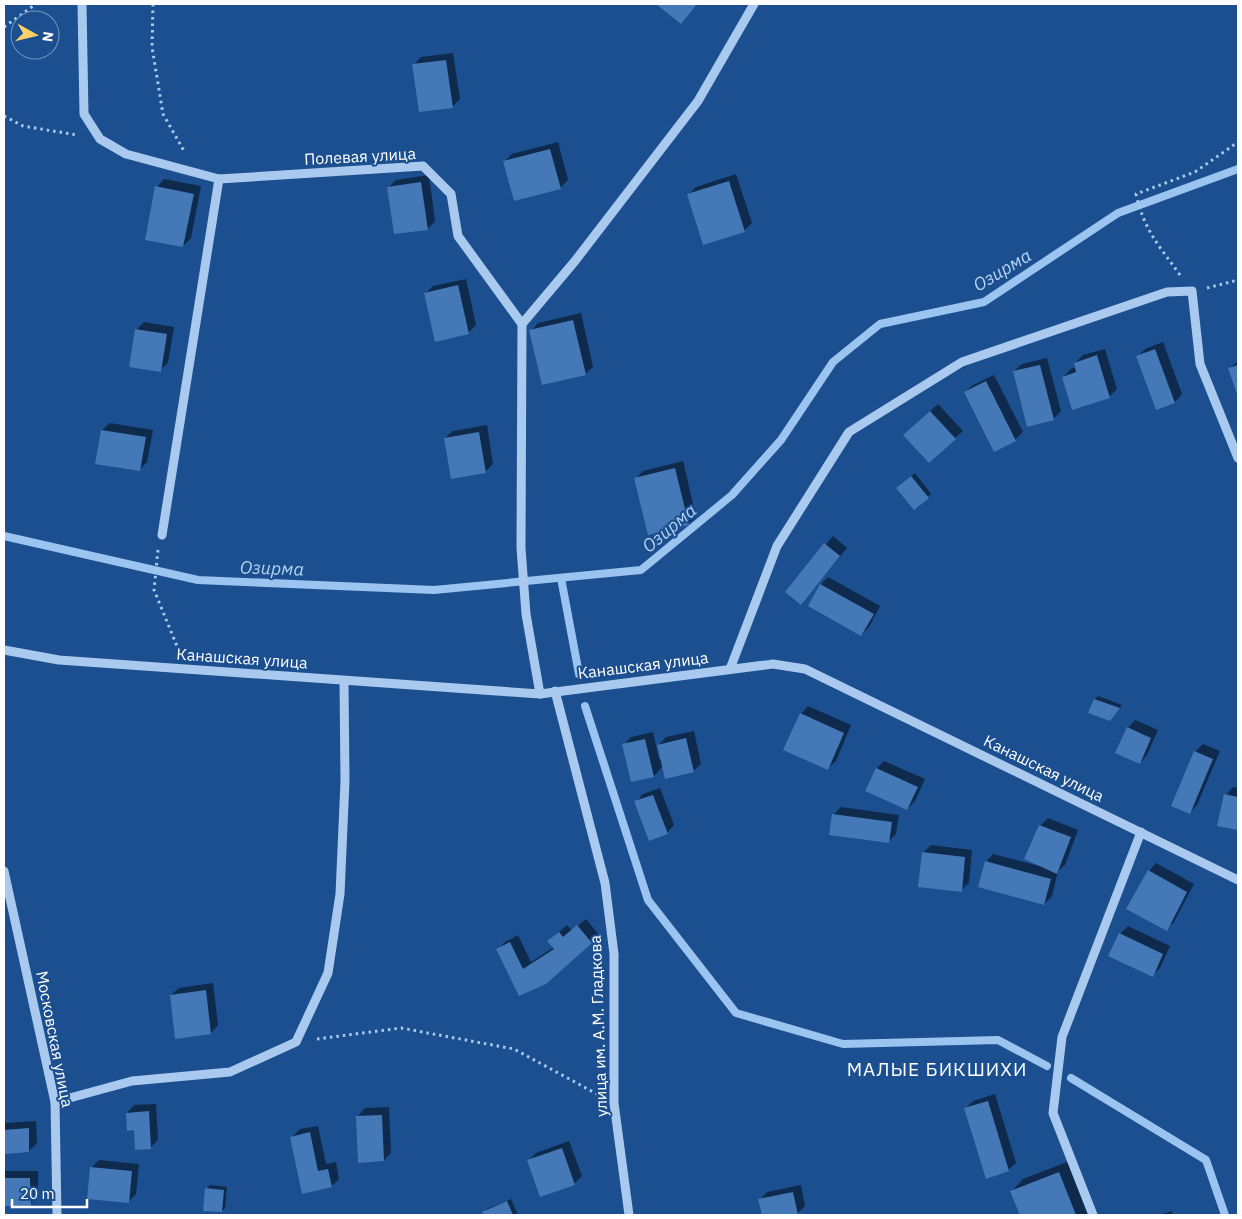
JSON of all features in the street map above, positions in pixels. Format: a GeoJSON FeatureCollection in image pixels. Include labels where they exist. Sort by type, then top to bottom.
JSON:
{"type":"FeatureCollection","features":[{"type":"Feature","properties":{"kind":"street","name":"Полевая улица"},"geometry":{"type":"LineString","coordinates":[[82,4],[84,114],[100,139],[126,154],[219,179],[424,166],[451,194],[458,236],[522,324]]}},
{"type":"Feature","properties":{"kind":"street"},"geometry":{"type":"LineString","coordinates":[[540,694],[526,614],[521,548],[522,324],[575,261],[698,101],[754,4]]}},
{"type":"Feature","properties":{"kind":"street"},"geometry":{"type":"LineString","coordinates":[[162,535],[219,179]]}},
{"type":"Feature","properties":{"kind":"street"},"geometry":{"type":"LineString","coordinates":[[730,669],[777,546],[849,432],[962,362],[1167,292],[1192,291],[1200,364],[1238,458]]}},
{"type":"Feature","properties":{"kind":"street","name":"Канашская улица"},"geometry":{"type":"LineString","coordinates":[[4,650],[59,660],[540,694],[773,664],[805,668],[1238,880]]}},
{"type":"Feature","properties":{"kind":"street"},"geometry":{"type":"LineString","coordinates":[[55,1102],[132,1081],[230,1072],[296,1042],[328,973],[340,894],[345,781],[344,681]]}},
{"type":"Feature","properties":{"kind":"street","name":"улица им. А.М. Гладкова"},"geometry":{"type":"LineString","coordinates":[[555,691],[606,892],[614,954],[614,1103],[629,1215]]}},
{"type":"Feature","properties":{"kind":"street"},"geometry":{"type":"LineString","coordinates":[[1093,1215],[1052,1114],[1062,1037],[1140,832]]}},
{"type":"Feature","properties":{"kind":"street","name":"Московская улица"},"geometry":{"type":"LineString","coordinates":[[4,870],[55,1102],[57,1215]]}},
{"type":"Feature","properties":{"kind":"path"},"geometry":{"type":"LineString","coordinates":[[4,27],[36,4]]}},
{"type":"Feature","properties":{"kind":"path"},"geometry":{"type":"LineString","coordinates":[[153,4],[152,47],[163,114],[197,173]]}},
{"type":"Feature","properties":{"kind":"path"},"geometry":{"type":"LineString","coordinates":[[4,116],[23,126],[100,139]]}},
{"type":"Feature","properties":{"kind":"path"},"geometry":{"type":"LineString","coordinates":[[1238,142],[1194,172],[1136,194],[1142,218],[1148,232],[1192,291],[1238,280]]}},
{"type":"Feature","properties":{"kind":"path"},"geometry":{"type":"LineString","coordinates":[[157,552],[154,590],[186,669]]}},
{"type":"Feature","properties":{"kind":"path"},"geometry":{"type":"LineString","coordinates":[[296,1042],[401,1028],[514,1049],[614,1103]]}},
{"type":"Feature","properties":{"kind":"building"},"geometry":{"type":"Polygon","coordinates":[[[656,4],[697,4],[681,24],[656,4]]]}},
{"type":"Feature","properties":{"kind":"building"},"geometry":{"type":"Polygon","coordinates":[[[446,60],[453,108],[419,112],[412,64],[446,60]]]}},
{"type":"Feature","properties":{"kind":"building"},"geometry":{"type":"Polygon","coordinates":[[[550,149],[561,189],[514,201],[503,161],[550,149]]]}},
{"type":"Feature","properties":{"kind":"building"},"geometry":{"type":"Polygon","coordinates":[[[729,181],[745,232],[703,245],[687,194],[729,181]]]}},
{"type":"Feature","properties":{"kind":"building"},"geometry":{"type":"Polygon","coordinates":[[[421,182],[428,230],[394,234],[387,187],[421,182]]]}},
{"type":"Feature","properties":{"kind":"building"},"geometry":{"type":"Polygon","coordinates":[[[155,186],[194,194],[183,247],[145,240],[155,186]]]}},
{"type":"Feature","properties":{"kind":"building"},"geometry":{"type":"Polygon","coordinates":[[[458,285],[469,334],[435,342],[424,293],[458,285]]]}},
{"type":"Feature","properties":{"kind":"building"},"geometry":{"type":"Polygon","coordinates":[[[573,320],[586,375],[542,385],[529,330],[573,320]]]}},
{"type":"Feature","properties":{"kind":"building"},"geometry":{"type":"Polygon","coordinates":[[[135,329],[167,334],[161,372],[129,367],[135,329]]]}},
{"type":"Feature","properties":{"kind":"building"},"geometry":{"type":"Polygon","coordinates":[[[1155,349],[1175,403],[1156,410],[1136,356],[1155,349]]]}},
{"type":"Feature","properties":{"kind":"building"},"geometry":{"type":"Polygon","coordinates":[[[1097,355],[1110,398],[1072,410],[1062,377],[1076,372],[1074,363],[1097,355]]]}},
{"type":"Feature","properties":{"kind":"building"},"geometry":{"type":"Polygon","coordinates":[[[1040,365],[1054,420],[1027,427],[1013,371],[1040,365]]]}},
{"type":"Feature","properties":{"kind":"building"},"geometry":{"type":"Polygon","coordinates":[[[1238,365],[1238,397],[1228,368],[1238,365]]]}},
{"type":"Feature","properties":{"kind":"building"},"geometry":{"type":"Polygon","coordinates":[[[986,381],[1016,441],[994,452],[964,392],[986,381]]]}},
{"type":"Feature","properties":{"kind":"building"},"geometry":{"type":"Polygon","coordinates":[[[930,411],[956,439],[929,463],[903,435],[930,411]]]}},
{"type":"Feature","properties":{"kind":"building"},"geometry":{"type":"Polygon","coordinates":[[[101,430],[146,437],[140,471],[95,464],[101,430]]]}},
{"type":"Feature","properties":{"kind":"building"},"geometry":{"type":"Polygon","coordinates":[[[479,432],[486,473],[451,479],[444,438],[479,432]]]}},
{"type":"Feature","properties":{"kind":"building"},"geometry":{"type":"Polygon","coordinates":[[[675,468],[689,525],[648,535],[634,478],[675,468]]]}},
{"type":"Feature","properties":{"kind":"building"},"geometry":{"type":"Polygon","coordinates":[[[911,476],[929,498],[914,510],[896,488],[911,476]]]}},
{"type":"Feature","properties":{"kind":"building"},"geometry":{"type":"Polygon","coordinates":[[[824,543],[840,556],[801,605],[785,592],[824,543]]]}},
{"type":"Feature","properties":{"kind":"building"},"geometry":{"type":"Polygon","coordinates":[[[820,584],[874,614],[861,636],[808,606],[820,584]]]}},
{"type":"Feature","properties":{"kind":"building"},"geometry":{"type":"Polygon","coordinates":[[[1094,699],[1120,708],[1110,721],[1088,713],[1094,699]]]}},
{"type":"Feature","properties":{"kind":"building"},"geometry":{"type":"Polygon","coordinates":[[[800,713],[844,733],[828,770],[783,750],[800,713]]]}},
{"type":"Feature","properties":{"kind":"building"},"geometry":{"type":"Polygon","coordinates":[[[1127,727],[1151,738],[1140,764],[1115,753],[1127,727]]]}},
{"type":"Feature","properties":{"kind":"building"},"geometry":{"type":"Polygon","coordinates":[[[686,738],[694,772],[665,779],[657,745],[686,738]]]}},
{"type":"Feature","properties":{"kind":"building"},"geometry":{"type":"Polygon","coordinates":[[[645,739],[654,777],[631,782],[622,744],[645,739]]]}},
{"type":"Feature","properties":{"kind":"building"},"geometry":{"type":"Polygon","coordinates":[[[1194,751],[1213,759],[1190,814],[1171,806],[1194,751]]]}},
{"type":"Feature","properties":{"kind":"building"},"geometry":{"type":"Polygon","coordinates":[[[876,768],[918,787],[907,810],[865,791],[876,768]]]}},
{"type":"Feature","properties":{"kind":"building"},"geometry":{"type":"Polygon","coordinates":[[[1224,794],[1238,797],[1238,830],[1217,826],[1224,794]]]}},
{"type":"Feature","properties":{"kind":"building"},"geometry":{"type":"Polygon","coordinates":[[[653,795],[668,834],[649,841],[634,801],[653,795]]]}},
{"type":"Feature","properties":{"kind":"building"},"geometry":{"type":"Polygon","coordinates":[[[832,814],[892,822],[889,843],[829,835],[832,814]]]}},
{"type":"Feature","properties":{"kind":"building"},"geometry":{"type":"Polygon","coordinates":[[[1039,825],[1071,837],[1057,874],[1024,859],[1039,825]]]}},
{"type":"Feature","properties":{"kind":"building"},"geometry":{"type":"Polygon","coordinates":[[[922,852],[965,857],[962,892],[918,887],[922,852]]]}},
{"type":"Feature","properties":{"kind":"building"},"geometry":{"type":"Polygon","coordinates":[[[985,861],[1051,879],[1044,905],[978,887],[985,861]]]}},
{"type":"Feature","properties":{"kind":"building"},"geometry":{"type":"Polygon","coordinates":[[[1148,870],[1187,892],[1167,931],[1126,909],[1148,870]]]}},
{"type":"Feature","properties":{"kind":"building"},"geometry":{"type":"Polygon","coordinates":[[[577,925],[592,943],[546,984],[519,996],[496,949],[510,942],[523,969],[554,949],[547,941],[559,932],[563,937],[577,925]]]}},
{"type":"Feature","properties":{"kind":"building"},"geometry":{"type":"Polygon","coordinates":[[[1119,933],[1163,954],[1153,977],[1108,956],[1119,933]]]}},
{"type":"Feature","properties":{"kind":"building"},"geometry":{"type":"Polygon","coordinates":[[[206,990],[211,1034],[175,1039],[170,995],[206,990]]]}},
{"type":"Feature","properties":{"kind":"building"},"geometry":{"type":"Polygon","coordinates":[[[988,1101],[1009,1171],[986,1179],[964,1108],[988,1101]]]}},
{"type":"Feature","properties":{"kind":"building"},"geometry":{"type":"Polygon","coordinates":[[[149,1111],[151,1149],[135,1150],[134,1130],[127,1131],[126,1113],[149,1111]]]}},
{"type":"Feature","properties":{"kind":"building"},"geometry":{"type":"Polygon","coordinates":[[[382,1115],[384,1161],[358,1163],[356,1116],[382,1115]]]}},
{"type":"Feature","properties":{"kind":"building"},"geometry":{"type":"Polygon","coordinates":[[[29,1128],[29,1152],[4,1154],[4,1130],[29,1128]]]}},
{"type":"Feature","properties":{"kind":"building"},"geometry":{"type":"Polygon","coordinates":[[[310,1132],[318,1171],[328,1169],[332,1187],[302,1194],[290,1137],[310,1132]]]}},
{"type":"Feature","properties":{"kind":"building"},"geometry":{"type":"Polygon","coordinates":[[[562,1148],[575,1185],[540,1197],[527,1160],[562,1148]]]}},
{"type":"Feature","properties":{"kind":"building"},"geometry":{"type":"Polygon","coordinates":[[[90,1167],[132,1171],[129,1203],[87,1199],[90,1167]]]}},
{"type":"Feature","properties":{"kind":"building"},"geometry":{"type":"Polygon","coordinates":[[[1059,1172],[1076,1215],[1020,1215],[1010,1191],[1059,1172]]]}},
{"type":"Feature","properties":{"kind":"building"},"geometry":{"type":"Polygon","coordinates":[[[4,1178],[30,1178],[31,1206],[4,1206],[4,1178]]]}},
{"type":"Feature","properties":{"kind":"building"},"geometry":{"type":"Polygon","coordinates":[[[205,1188],[224,1190],[222,1212],[203,1211],[205,1188]]]}},
{"type":"Feature","properties":{"kind":"building"},"geometry":{"type":"Polygon","coordinates":[[[793,1192],[798,1215],[762,1215],[758,1199],[793,1192]]]}},
{"type":"Feature","properties":{"kind":"building"},"geometry":{"type":"Polygon","coordinates":[[[507,1201],[513,1215],[484,1215],[482,1212],[507,1201]]]}},
{"type":"Feature","properties":{"kind":"waterway","name":"Озирма"},"geometry":{"type":"LineString","coordinates":[[4,536],[198,580],[434,590],[641,570],[732,495],[781,440],[833,362],[880,324],[984,302],[1118,213],[1238,169]]}},
{"type":"Feature","properties":{"kind":"waterway"},"geometry":{"type":"LineString","coordinates":[[561,578],[579,674]]}},
{"type":"Feature","properties":{"kind":"waterway"},"geometry":{"type":"LineString","coordinates":[[585,706],[648,900],[736,1013],[843,1044],[998,1040],[1047,1066]]}},
{"type":"Feature","properties":{"kind":"waterway"},"geometry":{"type":"LineString","coordinates":[[1071,1078],[1206,1160],[1225,1215]]}},
{"type":"Feature","properties":{"kind":"district","name":"МАЛЫЕ БИКШИХИ"},"geometry":{"type":"Point","coordinates":[937,1069]}}]}
